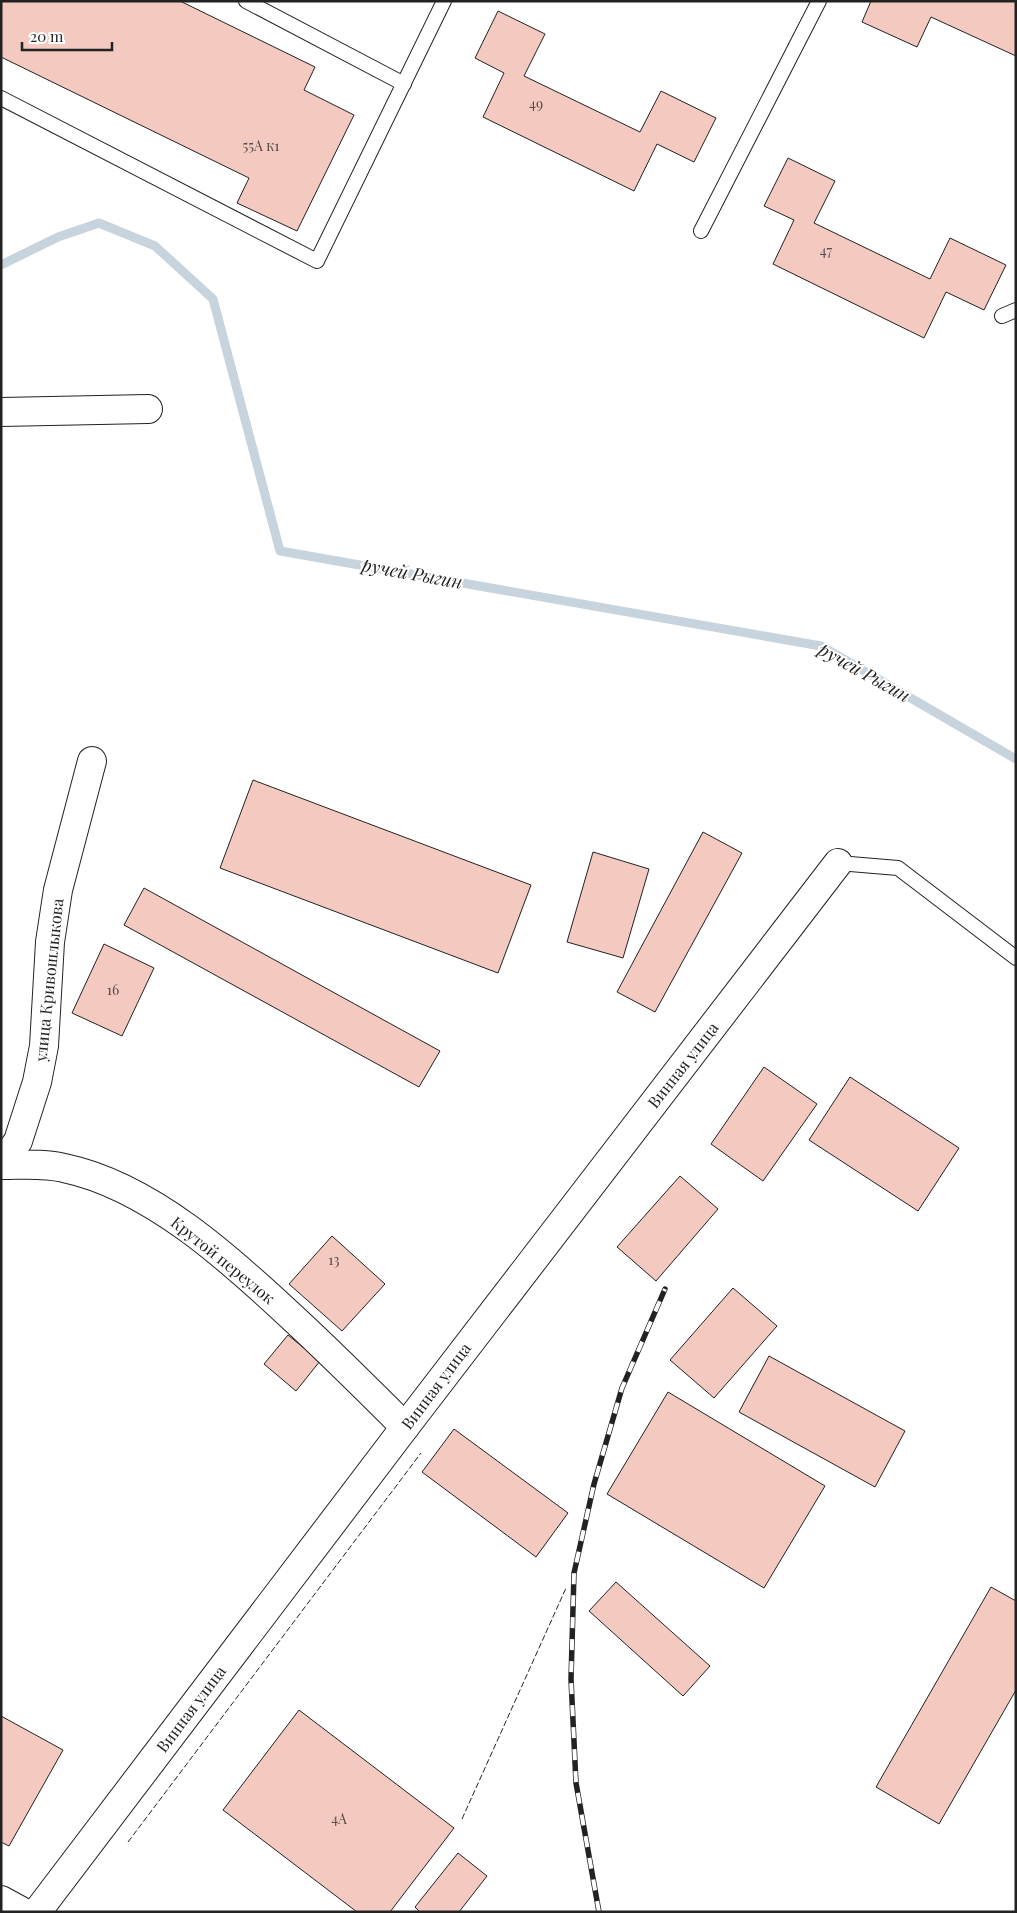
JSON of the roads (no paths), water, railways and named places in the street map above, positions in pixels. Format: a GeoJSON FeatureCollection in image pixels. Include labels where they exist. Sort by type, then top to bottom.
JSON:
{"type":"FeatureCollection","features":[{"type":"Feature","properties":{"kind":"street"},"geometry":{"type":"LineString","coordinates":[[1,412],[148,409]]}},
{"type":"Feature","properties":{"kind":"street","name":"улица Кривошлыкова"},"geometry":{"type":"LineString","coordinates":[[2,1165],[18,1140],[39,1073],[44,1046],[50,942],[57,898],[70,841],[92,761]]}},
{"type":"Feature","properties":{"kind":"street","name":"Винная улица"},"geometry":{"type":"LineString","coordinates":[[37,1912],[405,1427],[838,862]]}},
{"type":"Feature","properties":{"kind":"street","name":"Крутой переулок"},"geometry":{"type":"LineString","coordinates":[[2,1165],[32,1164],[63,1167],[102,1179],[141,1198],[200,1237],[254,1281],[343,1364],[405,1427]]}},
{"type":"Feature","properties":{"kind":"street"},"geometry":{"type":"LineString","coordinates":[[1,1900],[24,1912]]}},
{"type":"Feature","properties":{"kind":"lane"},"geometry":{"type":"LineString","coordinates":[[246,1],[404,84]]}},
{"type":"Feature","properties":{"kind":"lane"},"geometry":{"type":"LineString","coordinates":[[1,98],[317,261],[444,1]]}},
{"type":"Feature","properties":{"kind":"lane"},"geometry":{"type":"LineString","coordinates":[[701,231],[819,1]]}},
{"type":"Feature","properties":{"kind":"lane"},"geometry":{"type":"LineString","coordinates":[[1002,316],[1016,310]]}},
{"type":"Feature","properties":{"kind":"lane"},"geometry":{"type":"LineString","coordinates":[[838,862],[898,868],[1016,958]]}},
{"type":"Feature","properties":{"kind":"waterway","name":"ручей Рыгин"},"geometry":{"type":"LineString","coordinates":[[1,265],[58,237],[99,223],[155,246],[213,299],[280,551],[821,646],[1016,759]]}},
{"type":"Feature","properties":{"kind":"railway"},"geometry":{"type":"LineString","coordinates":[[599,1912],[576,1783],[571,1679],[574,1573],[594,1484],[622,1388],[665,1289]]}}]}
